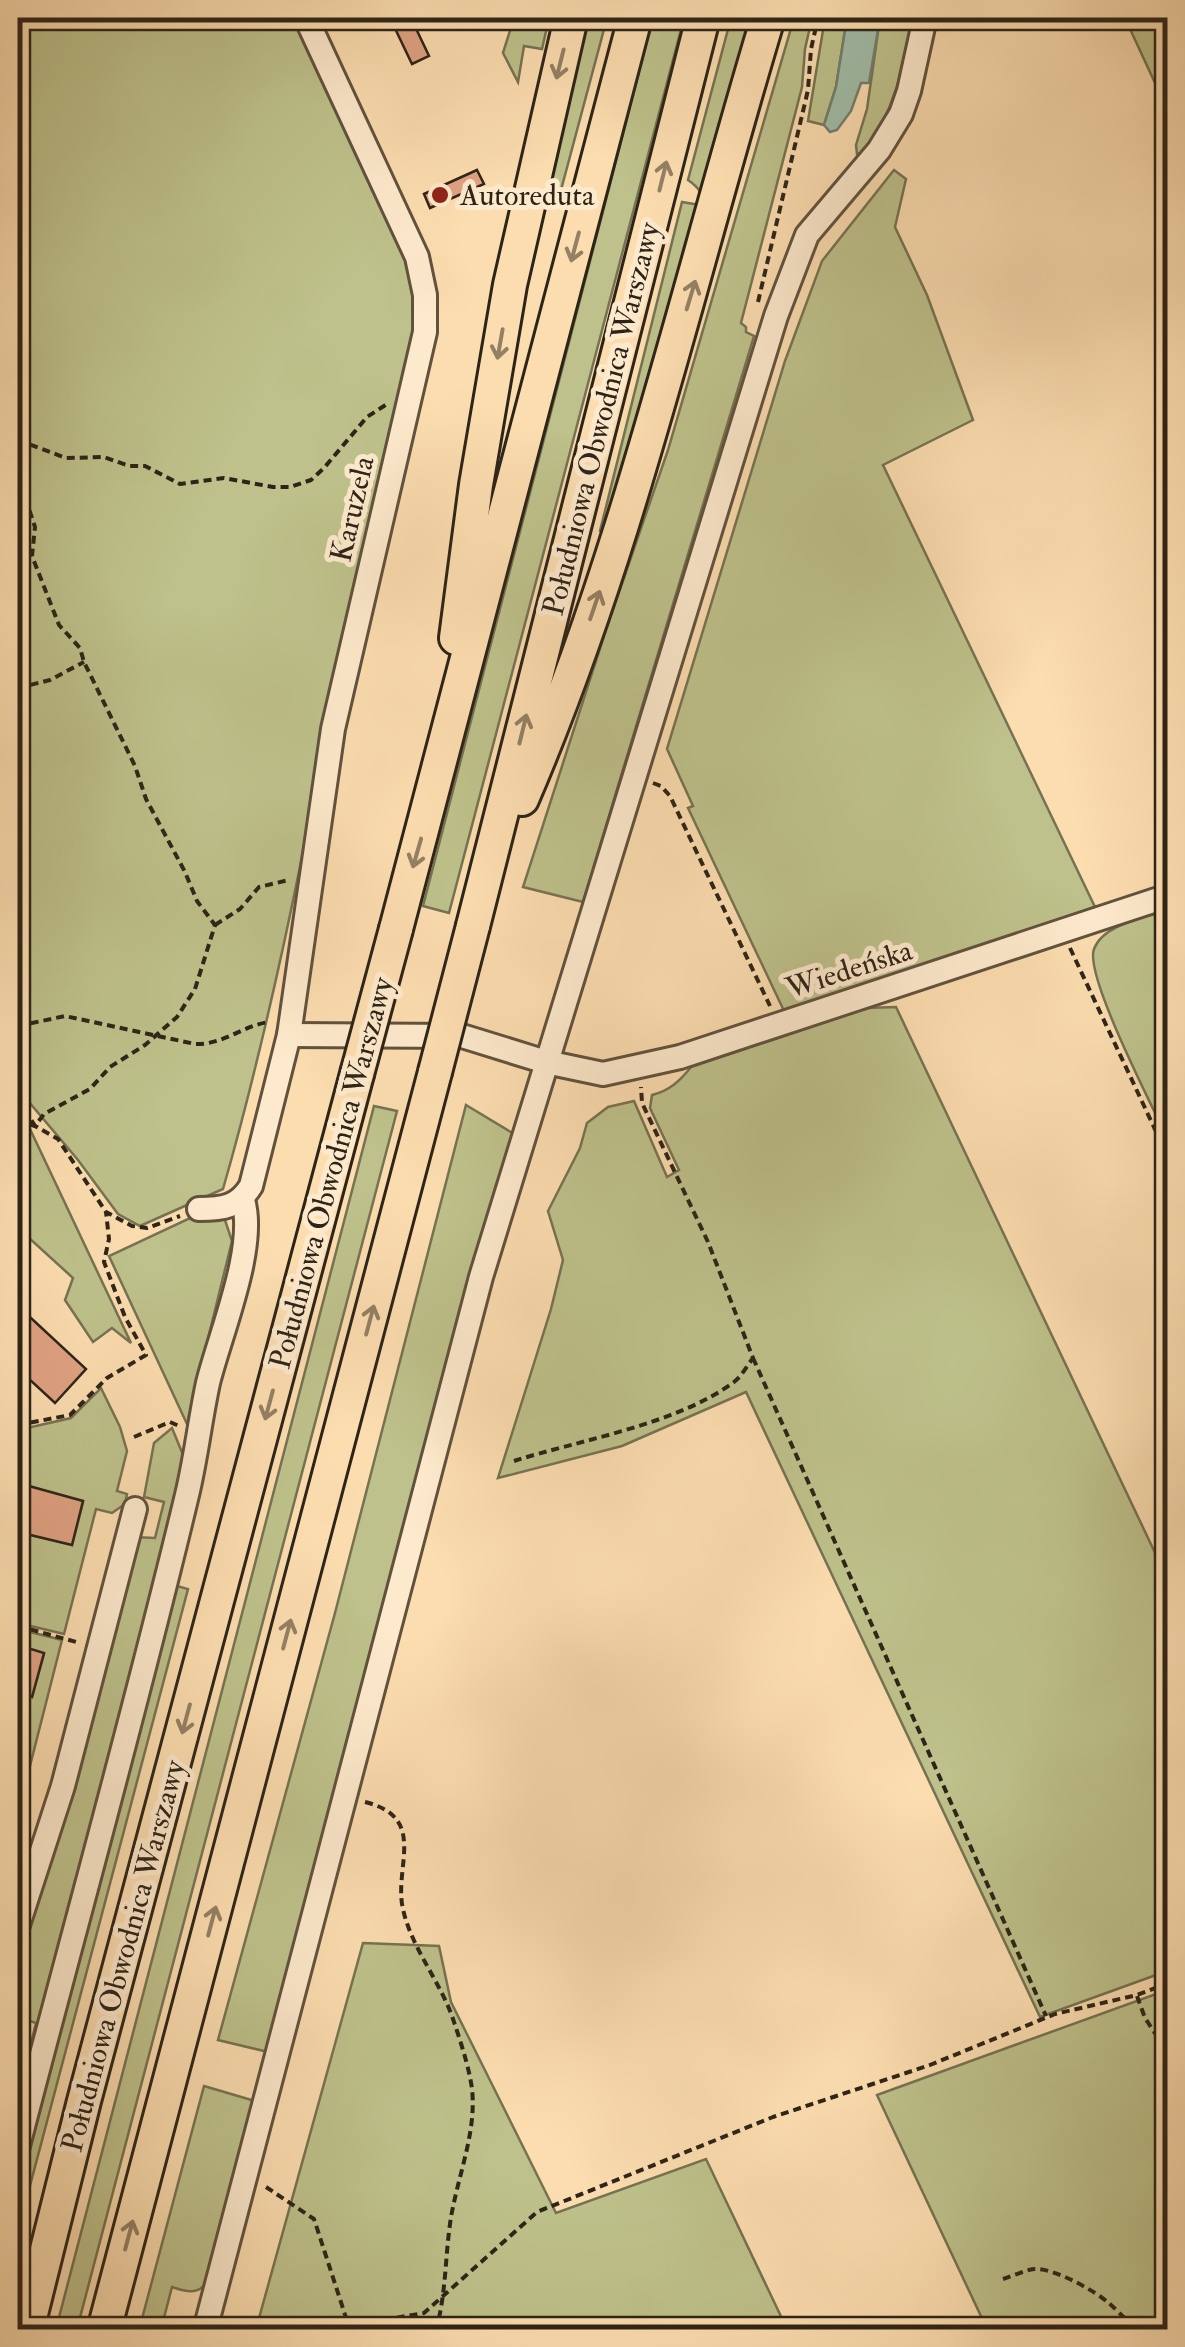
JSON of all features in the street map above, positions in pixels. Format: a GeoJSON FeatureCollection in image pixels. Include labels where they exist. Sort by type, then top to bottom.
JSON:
{"type":"FeatureCollection","features":[{"type":"Feature","properties":{"kind":"highway"},"geometry":{"type":"LineString","coordinates":[[438,776],[476,486],[507,304],[572,18]]}},
{"type":"Feature","properties":{"kind":"highway","name":"Południowa Obwodnica Warszawy"},"geometry":{"type":"LineString","coordinates":[[27,2330],[84,2101],[438,776],[635,18]]}},
{"type":"Feature","properties":{"kind":"highway","name":"Południowa Obwodnica Warszawy"},"geometry":{"type":"LineString","coordinates":[[104,2330],[482,891],[703,18]]}},
{"type":"Feature","properties":{"kind":"highway"},"geometry":{"type":"LineString","coordinates":[[482,891],[555,721],[615,547],[768,18]]}},
{"type":"Feature","properties":{"kind":"street","name":"Karuzela"},"geometry":{"type":"LineString","coordinates":[[243,1200],[252,1186],[290,1029],[333,730],[425,332],[422,276],[391,199],[306,18]]}},
{"type":"Feature","properties":{"kind":"street"},"geometry":{"type":"LineString","coordinates":[[205,2330],[468,1324],[790,274],[818,218],[879,150],[901,114],[910,91],[925,18]]}},
{"type":"Feature","properties":{"kind":"street","name":"Wiedeńska"},"geometry":{"type":"LineString","coordinates":[[290,1029],[462,1036],[546,1062],[603,1074],[643,1067],[1168,896]]}},
{"type":"Feature","properties":{"kind":"street"},"geometry":{"type":"LineString","coordinates":[[18,2146],[196,1456],[206,1392],[243,1249],[247,1214],[243,1200],[232,1206],[199,1209]]}},
{"type":"Feature","properties":{"kind":"street"},"geometry":{"type":"LineString","coordinates":[[18,1925],[62,1786],[135,1509]]}},
{"type":"Feature","properties":{"kind":"path"},"geometry":{"type":"LineString","coordinates":[[760,310],[758,294],[808,90],[818,18]]}},
{"type":"Feature","properties":{"kind":"path"},"geometry":{"type":"LineString","coordinates":[[18,440],[66,458],[104,456],[129,466],[145,466],[180,484],[224,478],[290,487],[310,480],[324,468],[367,417],[411,394]]}},
{"type":"Feature","properties":{"kind":"path"},"geometry":{"type":"LineString","coordinates":[[27,443],[29,509],[35,527],[32,556],[58,625],[80,648],[135,766],[146,800],[186,872],[196,901],[214,925]]}},
{"type":"Feature","properties":{"kind":"path"},"geometry":{"type":"LineString","coordinates":[[18,688],[50,680],[84,662]]}},
{"type":"Feature","properties":{"kind":"path"},"geometry":{"type":"LineString","coordinates":[[636,777],[661,786],[670,796],[778,1024]]}},
{"type":"Feature","properties":{"kind":"path"},"geometry":{"type":"LineString","coordinates":[[35,1126],[57,1104],[90,1089],[110,1067],[177,1017],[195,989],[214,925],[240,909],[260,888],[312,874]]}},
{"type":"Feature","properties":{"kind":"path"},"geometry":{"type":"LineString","coordinates":[[1062,931],[1168,1157]]}},
{"type":"Feature","properties":{"kind":"path"},"geometry":{"type":"LineString","coordinates":[[18,1026],[65,1016],[194,1044],[210,1044],[254,1025],[290,1029]]}},
{"type":"Feature","properties":{"kind":"path"},"geometry":{"type":"LineString","coordinates":[[643,1067],[642,1103],[708,1242],[753,1358],[1047,2017]]}},
{"type":"Feature","properties":{"kind":"path"},"geometry":{"type":"LineString","coordinates":[[18,1098],[35,1126]]}},
{"type":"Feature","properties":{"kind":"path"},"geometry":{"type":"LineString","coordinates":[[18,1122],[58,1139],[106,1212],[110,1239],[104,1262],[124,1316],[146,1355],[107,1378],[70,1415],[18,1425]]}},
{"type":"Feature","properties":{"kind":"path"},"geometry":{"type":"LineString","coordinates":[[106,1212],[132,1226],[148,1228],[199,1209]]}},
{"type":"Feature","properties":{"kind":"path"},"geometry":{"type":"LineString","coordinates":[[514,1461],[623,1431],[696,1403],[736,1381],[753,1358]]}},
{"type":"Feature","properties":{"kind":"path"},"geometry":{"type":"LineString","coordinates":[[134,1437],[170,1422],[183,1428],[196,1456]]}},
{"type":"Feature","properties":{"kind":"path"},"geometry":{"type":"LineString","coordinates":[[18,1626],[63,1637]]}},
{"type":"Feature","properties":{"kind":"path"},"geometry":{"type":"LineString","coordinates":[[344,1796],[382,1808],[400,1827],[406,1846],[402,1900],[409,1930],[453,2019],[472,2090],[466,2153],[450,2224],[445,2297],[436,2330]]}},
{"type":"Feature","properties":{"kind":"path"},"geometry":{"type":"LineString","coordinates":[[360,2330],[383,2320],[424,2313],[537,2212],[754,2124],[930,2066],[1047,2017],[1168,1984]]}},
{"type":"Feature","properties":{"kind":"path"},"geometry":{"type":"LineString","coordinates":[[1137,1995],[1168,2053]]}},
{"type":"Feature","properties":{"kind":"path"},"geometry":{"type":"LineString","coordinates":[[266,2187],[314,2219],[350,2330]]}},
{"type":"Feature","properties":{"kind":"path"},"geometry":{"type":"LineString","coordinates":[[1004,2279],[1035,2269],[1052,2273],[1102,2298],[1119,2316],[1137,2326],[1156,2330]]}},
{"type":"Feature","properties":{"kind":"green space"},"geometry":{"type":"Polygon","coordinates":[[[18,18],[297,18],[412,271],[415,316],[407,375],[368,524],[282,952],[223,1189],[140,1226],[118,1214],[18,1089],[18,18]]]}},
{"type":"Feature","properties":{"kind":"green space"},"geometry":{"type":"Polygon","coordinates":[[[514,18],[549,18],[542,49],[524,46],[518,82],[503,53],[514,18]]]}},
{"type":"Feature","properties":{"kind":"green space"},"geometry":{"type":"Polygon","coordinates":[[[584,18],[607,18],[561,190],[548,187],[584,18]]]}},
{"type":"Feature","properties":{"kind":"green space"},"geometry":{"type":"Polygon","coordinates":[[[653,18],[684,18],[449,913],[423,906],[653,18]]]}},
{"type":"Feature","properties":{"kind":"green space"},"geometry":{"type":"Polygon","coordinates":[[[731,18],[751,18],[677,300],[605,534],[600,531],[682,202],[700,205],[701,201],[699,191],[688,180],[731,18]]]}},
{"type":"Feature","properties":{"kind":"green space"},"geometry":{"type":"Polygon","coordinates":[[[794,18],[812,18],[802,87],[741,323],[754,336],[583,902],[523,887],[668,450],[794,18]]]}},
{"type":"Feature","properties":{"kind":"green space"},"geometry":{"type":"Polygon","coordinates":[[[825,18],[847,18],[836,87],[824,125],[808,121],[825,18]]]}},
{"type":"Feature","properties":{"kind":"green space"},"geometry":{"type":"Polygon","coordinates":[[[880,18],[912,18],[890,105],[874,137],[863,153],[857,154],[856,145],[867,109],[880,18]]]}},
{"type":"Feature","properties":{"kind":"green space"},"geometry":{"type":"Polygon","coordinates":[[[1125,18],[1167,18],[1167,109],[1125,18]]]}},
{"type":"Feature","properties":{"kind":"green space"},"geometry":{"type":"Polygon","coordinates":[[[894,170],[906,179],[895,227],[927,295],[973,420],[883,465],[1095,907],[785,1013],[688,808],[693,806],[667,749],[785,361],[822,261],[894,170]]]}},
{"type":"Feature","properties":{"kind":"green space"},"geometry":{"type":"Polygon","coordinates":[[[1168,910],[1167,1138],[1109,1012],[1099,985],[1094,949],[1106,933],[1168,910]]]}},
{"type":"Feature","properties":{"kind":"green space"},"geometry":{"type":"Polygon","coordinates":[[[896,1007],[1167,1578],[1167,1971],[1040,2017],[746,1392],[622,1446],[498,1478],[563,1260],[548,1211],[580,1148],[587,1123],[608,1107],[634,1101],[667,1177],[679,1170],[650,1108],[652,1095],[674,1085],[691,1067],[866,1008],[896,1007]]]}},
{"type":"Feature","properties":{"kind":"green space"},"geometry":{"type":"Polygon","coordinates":[[[466,1105],[514,1134],[455,1330],[268,2052],[218,2040],[335,1613],[466,1105]]]}},
{"type":"Feature","properties":{"kind":"green space"},"geometry":{"type":"Polygon","coordinates":[[[374,1106],[397,1111],[77,2329],[56,2329],[374,1106]]]}},
{"type":"Feature","properties":{"kind":"green space"},"geometry":{"type":"Polygon","coordinates":[[[18,1129],[30,1129],[131,1343],[112,1328],[93,1342],[65,1300],[73,1278],[18,1228],[18,1129]]]}},
{"type":"Feature","properties":{"kind":"green space"},"geometry":{"type":"Polygon","coordinates":[[[224,1217],[232,1241],[187,1424],[109,1256],[188,1219],[224,1217]]]}},
{"type":"Feature","properties":{"kind":"green space"},"geometry":{"type":"Polygon","coordinates":[[[101,1388],[127,1451],[117,1491],[127,1494],[125,1504],[112,1513],[96,1509],[64,1634],[18,1623],[18,1532],[72,1545],[83,1502],[18,1483],[18,1430],[71,1418],[101,1388]]]}},
{"type":"Feature","properties":{"kind":"green space"},"geometry":{"type":"Polygon","coordinates":[[[172,1428],[186,1462],[18,2127],[18,2095],[29,2050],[18,2047],[18,2040],[31,2043],[36,2023],[21,2018],[23,2012],[18,2011],[18,1946],[74,1778],[135,1537],[155,1538],[164,1502],[144,1497],[154,1443],[172,1428]]]}},
{"type":"Feature","properties":{"kind":"green space"},"geometry":{"type":"Polygon","coordinates":[[[170,1584],[188,1589],[18,2231],[18,2167],[170,1584]]]}},
{"type":"Feature","properties":{"kind":"green space"},"geometry":{"type":"Polygon","coordinates":[[[18,1629],[62,1640],[18,1813],[18,1694],[32,1697],[44,1654],[18,1645],[18,1629]]]}},
{"type":"Feature","properties":{"kind":"green space"},"geometry":{"type":"Polygon","coordinates":[[[363,1943],[439,1946],[451,2002],[556,2213],[706,2159],[787,2329],[256,2329],[363,1943]]]}},
{"type":"Feature","properties":{"kind":"green space"},"geometry":{"type":"Polygon","coordinates":[[[1167,1990],[1167,2329],[987,2329],[877,2095],[1167,1990]]]}},
{"type":"Feature","properties":{"kind":"green space"},"geometry":{"type":"Polygon","coordinates":[[[204,2086],[255,2101],[208,2282],[192,2291],[172,2287],[161,2329],[139,2330],[204,2086]]]}},
{"type":"Feature","properties":{"kind":"shaded area"},"geometry":{"type":"Polygon","coordinates":[[[847,18],[880,18],[869,83],[861,83],[851,111],[837,130],[830,132],[824,125],[836,87],[847,18]]]}},
{"type":"Feature","properties":{"kind":"building"},"geometry":{"type":"Polygon","coordinates":[[[390,18],[411,18],[429,56],[412,64],[390,18]]]}},
{"type":"Feature","properties":{"kind":"building"},"geometry":{"type":"Polygon","coordinates":[[[477,170],[484,184],[430,208],[424,194],[477,170]]]}},
{"type":"Feature","properties":{"kind":"building"},"geometry":{"type":"Polygon","coordinates":[[[18,1306],[86,1369],[55,1403],[27,1377],[18,1388],[18,1306]]]}},
{"type":"Feature","properties":{"kind":"building"},"geometry":{"type":"Polygon","coordinates":[[[18,1483],[83,1501],[72,1545],[18,1532],[18,1483]]]}},
{"type":"Feature","properties":{"kind":"building"},"geometry":{"type":"Polygon","coordinates":[[[18,1645],[44,1653],[32,1697],[18,1694],[18,1645]]]}},
{"type":"Feature","properties":{"kind":"place","name":"Autoreduta"},"geometry":{"type":"Point","coordinates":[440,195]}}]}
